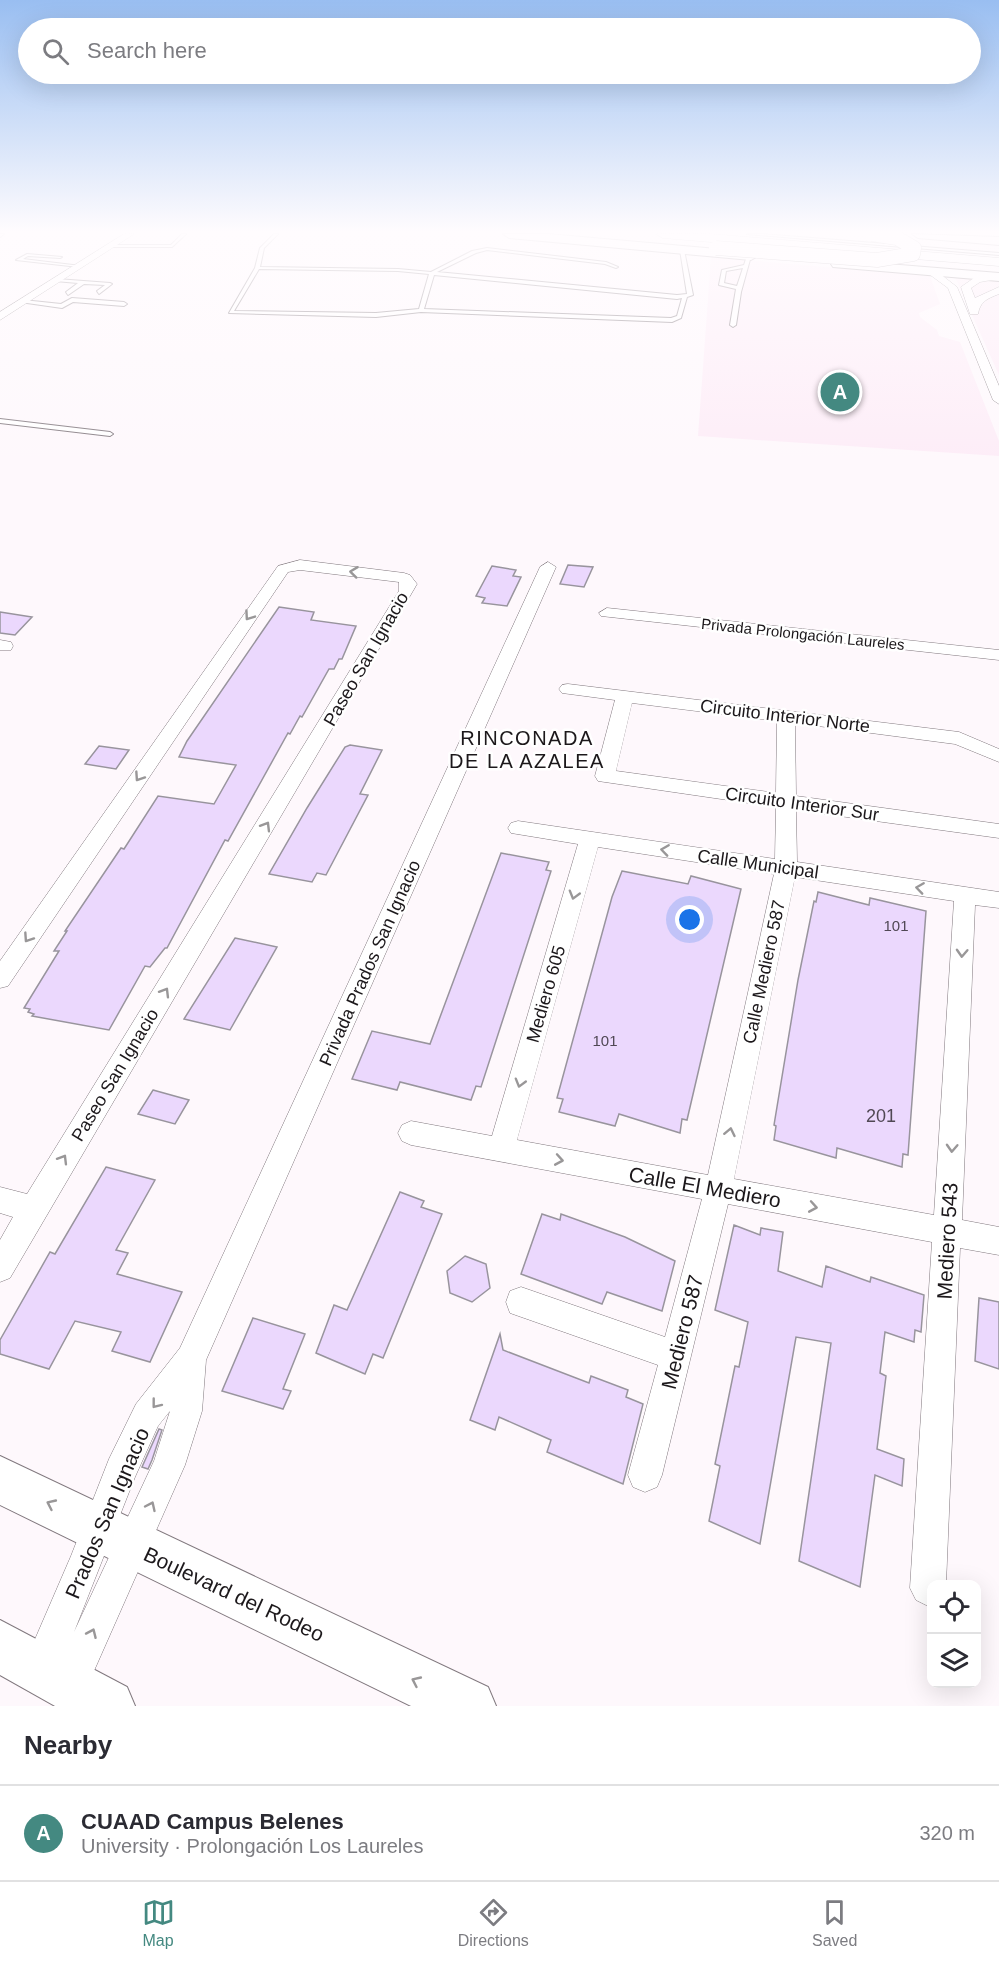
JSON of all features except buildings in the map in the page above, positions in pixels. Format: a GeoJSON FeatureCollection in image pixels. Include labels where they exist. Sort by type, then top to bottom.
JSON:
{"type":"FeatureCollection","features":[{"type":"Feature","properties":{"kind":"main road","name":"Boulevard del Rodeo"},"geometry":{"type":"LineString","coordinates":[[0,1480],[469,1706]]}},
{"type":"Feature","properties":{"kind":"street"},"geometry":{"type":"LineString","coordinates":[[963,314],[999,400]]}},
{"type":"Feature","properties":{"kind":"street"},"geometry":{"type":"LineString","coordinates":[[975,314],[981,326]]}},
{"type":"Feature","properties":{"kind":"street","name":"Paseo San Ignacio"},"geometry":{"type":"LineString","coordinates":[[0,979],[284,569],[300,565],[404,578],[409,584],[407,591],[367,660],[33,1209],[0,1268]]}},
{"type":"Feature","properties":{"kind":"street","name":"Privada Prados San Ignacio"},"geometry":{"type":"LineString","coordinates":[[191,1359],[548,567]]}},
{"type":"Feature","properties":{"kind":"street","name":"Privada Prolongación Laureles"},"geometry":{"type":"LineString","coordinates":[[608,613],[999,655]]}},
{"type":"Feature","properties":{"kind":"street","name":"Circuito Interior Norte"},"geometry":{"type":"LineString","coordinates":[[568,689],[959,738],[999,756]]}},
{"type":"Feature","properties":{"kind":"street","name":"Circuito Interior Sur"},"geometry":{"type":"LineString","coordinates":[[625,696],[605,776],[999,831]]}},
{"type":"Feature","properties":{"kind":"street","name":"Calle Mediero 587"},"geometry":{"type":"LineString","coordinates":[[718,1190],[786,868],[786,716]]}},
{"type":"Feature","properties":{"kind":"street","name":"Calle Municipal"},"geometry":{"type":"LineString","coordinates":[[518,828],[999,900]]}},
{"type":"Feature","properties":{"kind":"street","name":"Mediero 605"},"geometry":{"type":"LineString","coordinates":[[501,1150],[590,839]]}},
{"type":"Feature","properties":{"kind":"street","name":"Mediero 543"},"geometry":{"type":"LineString","coordinates":[[928,1580],[965,894]]}},
{"type":"Feature","properties":{"kind":"street","name":"Calle El Mediero"},"geometry":{"type":"LineString","coordinates":[[411,1133],[999,1241]]}},
{"type":"Feature","properties":{"kind":"street","name":"Mediero 587"},"geometry":{"type":"LineString","coordinates":[[645,1475],[718,1190]]}},
{"type":"Feature","properties":{"kind":"street"},"geometry":{"type":"LineString","coordinates":[[0,1200],[33,1209]]}},
{"type":"Feature","properties":{"kind":"street"},"geometry":{"type":"LineString","coordinates":[[521,1302],[675,1356]]}},
{"type":"Feature","properties":{"kind":"street","name":"Prados San Ignacio"},"geometry":{"type":"LineString","coordinates":[[54,1676],[116,1536],[164,1479],[186,1411],[191,1359]]}},
{"type":"Feature","properties":{"kind":"lane"},"geometry":{"type":"LineString","coordinates":[[309,314],[388,314]]}},
{"type":"Feature","properties":{"kind":"lane"},"geometry":{"type":"LineString","coordinates":[[512,314],[672,320],[679,317],[680,314]]}},
{"type":"Feature","properties":{"kind":"lane"},"geometry":{"type":"LineString","coordinates":[[733,325],[735,314]]}},
{"type":"Feature","properties":{"kind":"lane"},"geometry":{"type":"LineString","coordinates":[[0,421],[110,434]]}},
{"type":"Feature","properties":{"kind":"shaded area"},"geometry":{"type":"Polygon","coordinates":[[[707,314],[919,314],[920,317],[937,330],[939,336],[960,342],[999,441],[999,456],[698,436],[707,314]]]}},
{"type":"Feature","properties":{"kind":"shaded area"},"geometry":{"type":"Polygon","coordinates":[[[971,314],[999,314],[999,375],[971,314]]]}},
{"type":"Feature","properties":{"kind":"place","name":"CUAAD Campus Belenes"},"geometry":{"type":"Point","coordinates":[840,392]}},
{"type":"Feature","properties":{"kind":"district","name":"RINCONADA DE LA AZALEA"},"geometry":{"type":"Point","coordinates":[527,750]}}]}
